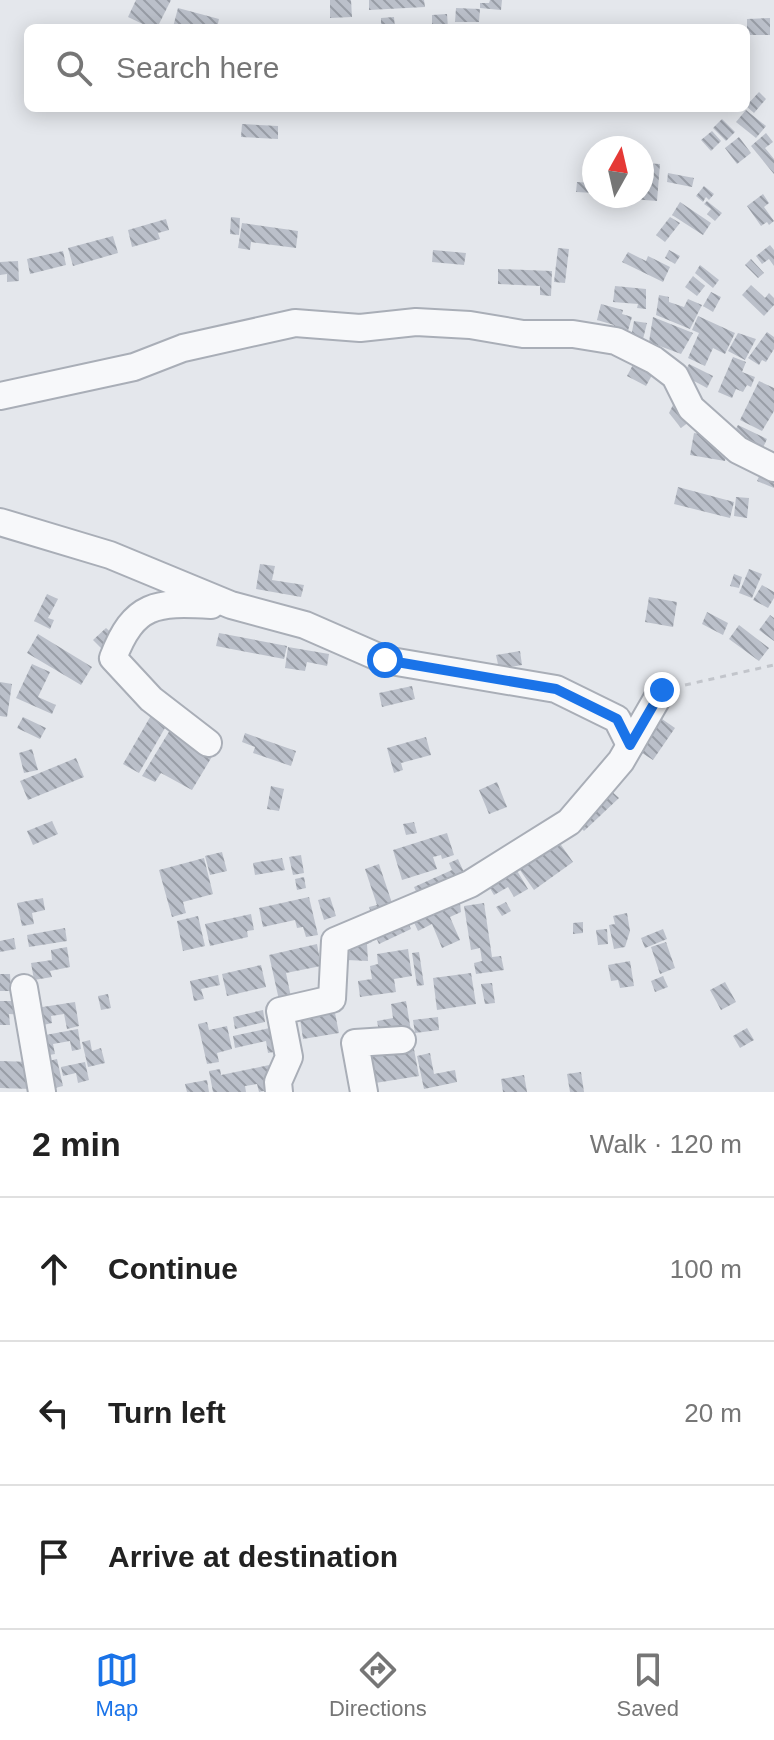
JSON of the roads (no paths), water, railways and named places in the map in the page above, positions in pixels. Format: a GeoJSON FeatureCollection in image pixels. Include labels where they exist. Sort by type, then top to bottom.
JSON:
{"type":"FeatureCollection","features":[{"type":"Feature","properties":{"kind":"street"},"geometry":{"type":"LineString","coordinates":[[0,396],[134,367],[183,348],[295,323],[360,328],[416,322],[470,325],[523,334],[573,334],[616,341],[654,360],[675,376],[691,408],[738,450],[774,468]]}},
{"type":"Feature","properties":{"kind":"street"},"geometry":{"type":"LineString","coordinates":[[0,522],[110,555],[231,605],[305,625],[385,660],[556,689],[617,719],[630,745]]}},
{"type":"Feature","properties":{"kind":"street"},"geometry":{"type":"LineString","coordinates":[[208,743],[151,699],[113,658],[123,632],[136,617],[158,607],[177,603],[231,605]]}},
{"type":"Feature","properties":{"kind":"street"},"geometry":{"type":"LineString","coordinates":[[279,1092],[278,1082],[289,1057],[280,1011],[332,999],[335,941],[470,884],[569,822],[621,761],[662,690]]}},
{"type":"Feature","properties":{"kind":"street"},"geometry":{"type":"LineString","coordinates":[[24,988],[42,1092]]}},
{"type":"Feature","properties":{"kind":"street"},"geometry":{"type":"LineString","coordinates":[[364,1092],[355,1043],[402,1040]]}}]}
